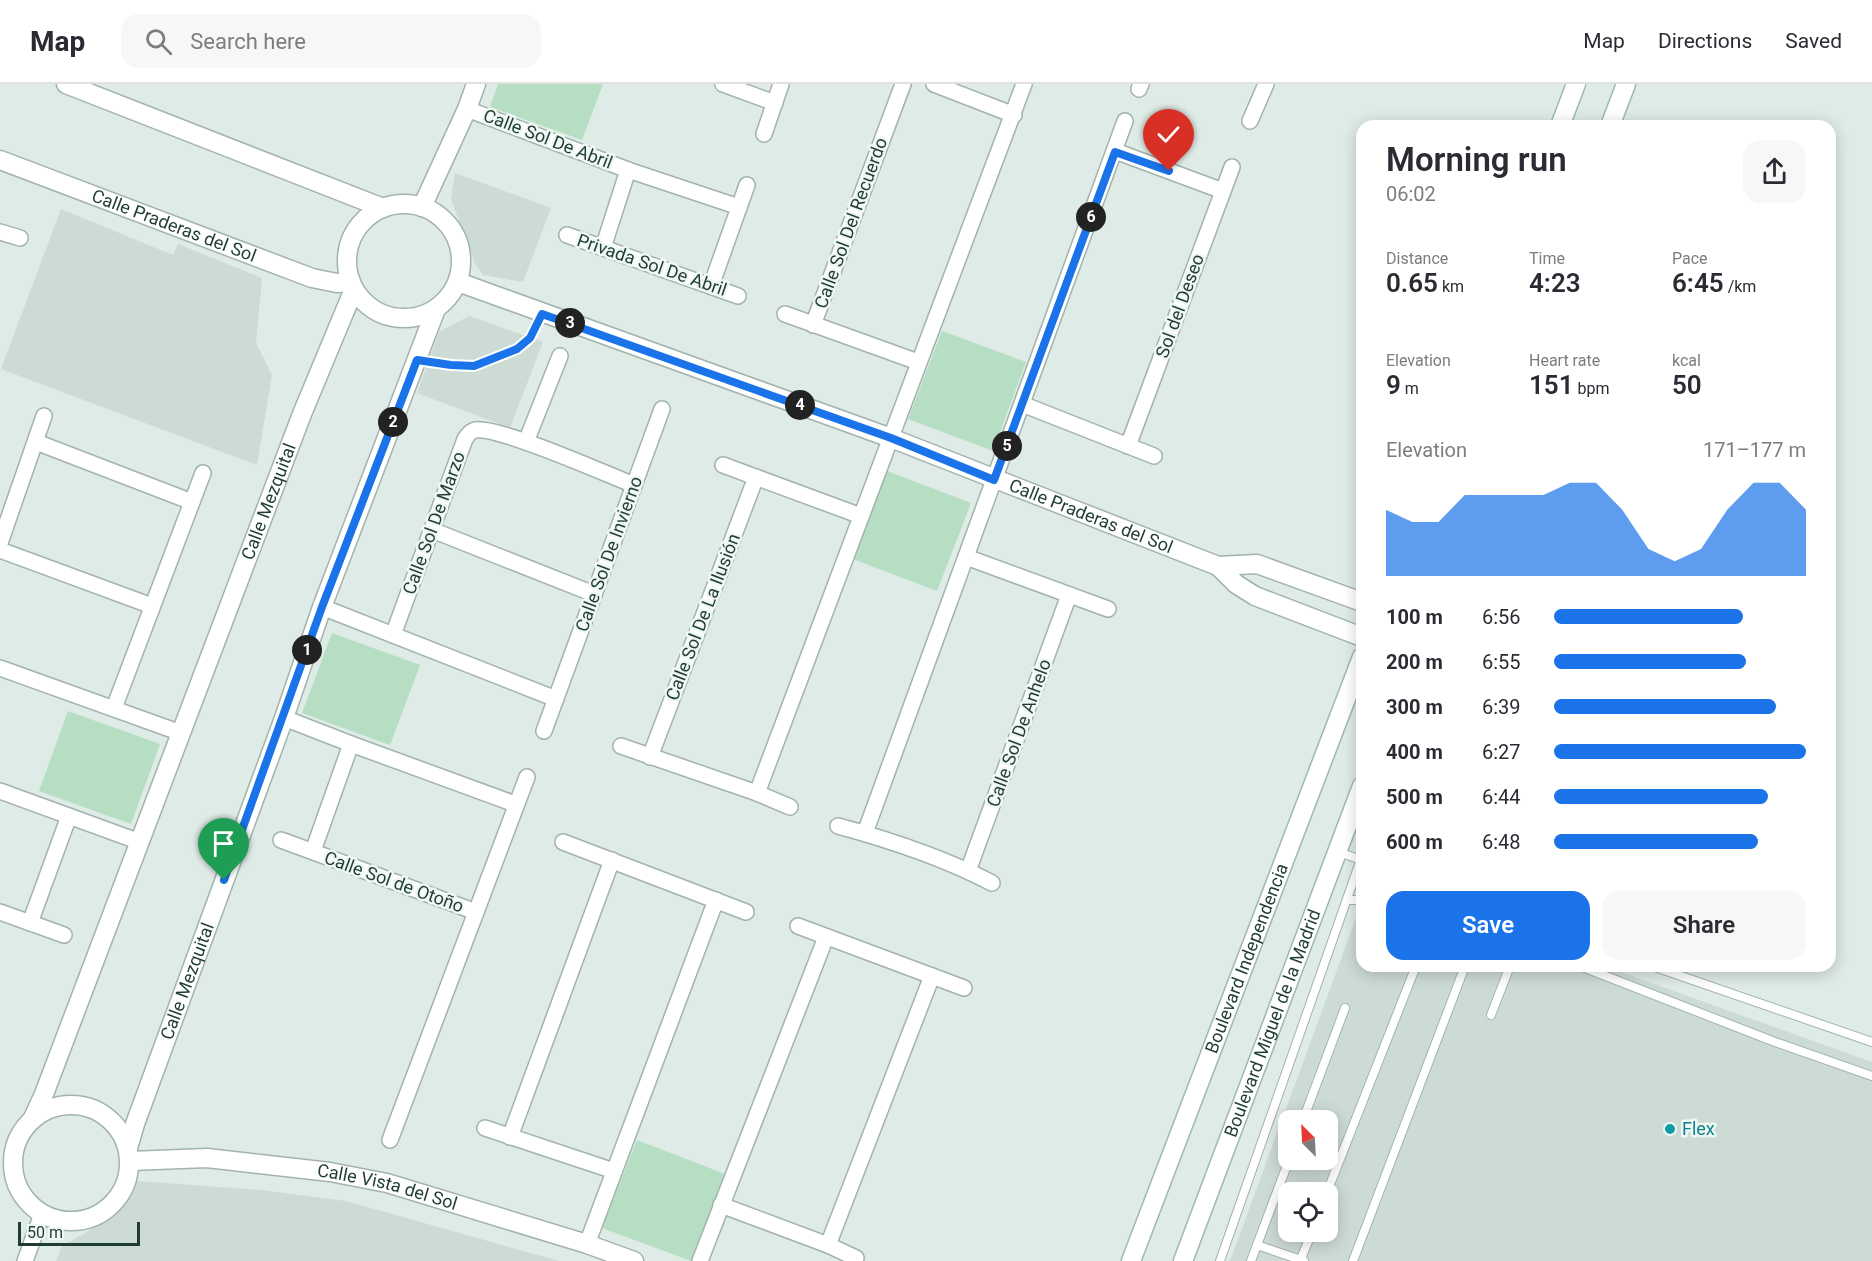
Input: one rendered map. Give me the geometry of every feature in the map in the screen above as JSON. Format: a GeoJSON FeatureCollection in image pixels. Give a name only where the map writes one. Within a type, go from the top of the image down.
{"type":"FeatureCollection","features":[{"type":"Feature","properties":{"kind":"street"},"geometry":{"type":"LineString","coordinates":[[66,84],[383,208]]}},
{"type":"Feature","properties":{"kind":"street"},"geometry":{"type":"LineString","coordinates":[[422,207],[467,109],[476,84]]}},
{"type":"Feature","properties":{"kind":"street"},"geometry":{"type":"LineString","coordinates":[[723,84],[775,103]]}},
{"type":"Feature","properties":{"kind":"street"},"geometry":{"type":"LineString","coordinates":[[764,134],[781,84]]}},
{"type":"Feature","properties":{"kind":"street","name":"Calle Sol Del Recuerdo"},"geometry":{"type":"LineString","coordinates":[[903,84],[813,325],[918,362]]}},
{"type":"Feature","properties":{"kind":"street"},"geometry":{"type":"LineString","coordinates":[[934,84],[1014,115]]}},
{"type":"Feature","properties":{"kind":"street"},"geometry":{"type":"LineString","coordinates":[[757,793],[1024,84]]}},
{"type":"Feature","properties":{"kind":"street"},"geometry":{"type":"LineString","coordinates":[[1250,121],[1265,84]]}},
{"type":"Feature","properties":{"kind":"street"},"geometry":{"type":"LineString","coordinates":[[1562,120],[1576,84]]}},
{"type":"Feature","properties":{"kind":"street"},"geometry":{"type":"LineString","coordinates":[[1612,120],[1626,84]]}},
{"type":"Feature","properties":{"kind":"street","name":"Calle Sol De Abril"},"geometry":{"type":"LineString","coordinates":[[467,109],[628,170],[739,207]]}},
{"type":"Feature","properties":{"kind":"street"},"geometry":{"type":"LineString","coordinates":[[865,833],[1125,122]]}},
{"type":"Feature","properties":{"kind":"street"},"geometry":{"type":"LineString","coordinates":[[1115,152],[1223,191]]}},
{"type":"Feature","properties":{"kind":"street","name":"Calle Praderas del Sol"},"geometry":{"type":"LineString","coordinates":[[0,160],[312,278],[353,286]]}},
{"type":"Feature","properties":{"kind":"street","name":"Sol del Deseo"},"geometry":{"type":"LineString","coordinates":[[1128,446],[1232,167]]}},
{"type":"Feature","properties":{"kind":"street","name":"Calle Sol De Abril"},"geometry":{"type":"LineString","coordinates":[[603,248],[628,170]]}},
{"type":"Feature","properties":{"kind":"street"},"geometry":{"type":"LineString","coordinates":[[711,286],[747,185]]}},
{"type":"Feature","properties":{"kind":"street"},"geometry":{"type":"LineString","coordinates":[[403,204],[422,207],[439,215],[452,228],[459,245],[461,263],[458,282],[449,297],[436,309],[418,316],[400,318],[382,314],[366,304],[353,286],[347,265],[349,247],[356,230],[368,217],[383,208],[403,204]]}},
{"type":"Feature","properties":{"kind":"street"},"geometry":{"type":"LineString","coordinates":[[0,232],[20,238]]}},
{"type":"Feature","properties":{"kind":"street","name":"Privada Sol De Abril"},"geometry":{"type":"LineString","coordinates":[[567,235],[738,296]]}},
{"type":"Feature","properties":{"kind":"street","name":"Calle Praderas del Sol"},"geometry":{"type":"LineString","coordinates":[[458,282],[891,438],[1218,566]]}},
{"type":"Feature","properties":{"kind":"street","name":"Calle Mezquital"},"geometry":{"type":"LineString","coordinates":[[33,1118],[353,286]]}},
{"type":"Feature","properties":{"kind":"street","name":"Calle Mezquital"},"geometry":{"type":"LineString","coordinates":[[129,1154],[135,1124],[284,718],[322,607],[436,309]]}},
{"type":"Feature","properties":{"kind":"street"},"geometry":{"type":"LineString","coordinates":[[785,314],[813,325]]}},
{"type":"Feature","properties":{"kind":"street"},"geometry":{"type":"LineString","coordinates":[[526,442],[560,356]]}},
{"type":"Feature","properties":{"kind":"street"},"geometry":{"type":"LineString","coordinates":[[1022,404],[1154,456]]}},
{"type":"Feature","properties":{"kind":"street","name":"Calle Sol De Invierno"},"geometry":{"type":"LineString","coordinates":[[544,731],[662,409]]}},
{"type":"Feature","properties":{"kind":"street"},"geometry":{"type":"LineString","coordinates":[[0,543],[44,416]]}},
{"type":"Feature","properties":{"kind":"street","name":"Calle Sol De Marzo"},"geometry":{"type":"LineString","coordinates":[[393,635],[465,439],[470,433],[475,430],[487,430],[526,442],[634,485]]}},
{"type":"Feature","properties":{"kind":"street"},"geometry":{"type":"LineString","coordinates":[[36,442],[192,501]]}},
{"type":"Feature","properties":{"kind":"street"},"geometry":{"type":"LineString","coordinates":[[723,465],[861,516]]}},
{"type":"Feature","properties":{"kind":"street"},"geometry":{"type":"LineString","coordinates":[[114,708],[203,474]]}},
{"type":"Feature","properties":{"kind":"street","name":"Calle Sol De La Ilusión"},"geometry":{"type":"LineString","coordinates":[[650,757],[756,477]]}},
{"type":"Feature","properties":{"kind":"street"},"geometry":{"type":"LineString","coordinates":[[432,530],[594,594]]}},
{"type":"Feature","properties":{"kind":"street"},"geometry":{"type":"LineString","coordinates":[[0,550],[152,606]]}},
{"type":"Feature","properties":{"kind":"street"},"geometry":{"type":"LineString","coordinates":[[966,558],[1108,609]]}},
{"type":"Feature","properties":{"kind":"street"},"geometry":{"type":"LineString","coordinates":[[1218,566],[1257,564],[1356,600]]}},
{"type":"Feature","properties":{"kind":"street"},"geometry":{"type":"LineString","coordinates":[[1218,566],[1236,584],[1255,596],[1356,635]]}},
{"type":"Feature","properties":{"kind":"street","name":"Calle Sol De Anhelo"},"geometry":{"type":"LineString","coordinates":[[968,871],[1070,595]]}},
{"type":"Feature","properties":{"kind":"street"},"geometry":{"type":"LineString","coordinates":[[322,607],[556,699]]}},
{"type":"Feature","properties":{"kind":"street"},"geometry":{"type":"LineString","coordinates":[[0,668],[181,733]]}},
{"type":"Feature","properties":{"kind":"street","name":"Boulevard Independencia"},"geometry":{"type":"LineString","coordinates":[[1131,1261],[1356,673]]}},
{"type":"Feature","properties":{"kind":"street"},"geometry":{"type":"LineString","coordinates":[[284,718],[515,804]]}},
{"type":"Feature","properties":{"kind":"street","name":"Calle Sol de Otoño"},"geometry":{"type":"LineString","coordinates":[[313,851],[351,744]]}},
{"type":"Feature","properties":{"kind":"street"},"geometry":{"type":"LineString","coordinates":[[621,746],[757,793],[790,807]]}},
{"type":"Feature","properties":{"kind":"street"},"geometry":{"type":"LineString","coordinates":[[390,1140],[527,777]]}},
{"type":"Feature","properties":{"kind":"street"},"geometry":{"type":"LineString","coordinates":[[0,791],[140,842]]}},
{"type":"Feature","properties":{"kind":"street","name":"Boulevard Miguel de la Madrid"},"geometry":{"type":"LineString","coordinates":[[1183,1261],[1356,802]]}},
{"type":"Feature","properties":{"kind":"street"},"geometry":{"type":"LineString","coordinates":[[30,923],[69,816]]}},
{"type":"Feature","properties":{"kind":"street"},"geometry":{"type":"LineString","coordinates":[[838,826],[865,833],[968,871],[992,883]]}},
{"type":"Feature","properties":{"kind":"street","name":"Calle Sol de Otoño"},"geometry":{"type":"LineString","coordinates":[[281,840],[476,912]]}},
{"type":"Feature","properties":{"kind":"street"},"geometry":{"type":"LineString","coordinates":[[563,842],[746,912]]}},
{"type":"Feature","properties":{"kind":"street"},"geometry":{"type":"LineString","coordinates":[[510,1137],[612,860]]}},
{"type":"Feature","properties":{"kind":"street"},"geometry":{"type":"LineString","coordinates":[[587,1244],[716,900]]}},
{"type":"Feature","properties":{"kind":"street"},"geometry":{"type":"LineString","coordinates":[[0,912],[64,935]]}},
{"type":"Feature","properties":{"kind":"street"},"geometry":{"type":"LineString","coordinates":[[798,926],[964,988]]}},
{"type":"Feature","properties":{"kind":"street"},"geometry":{"type":"LineString","coordinates":[[700,1261],[826,937]]}},
{"type":"Feature","properties":{"kind":"street"},"geometry":{"type":"LineString","coordinates":[[828,1245],[933,976]]}},
{"type":"Feature","properties":{"kind":"street"},"geometry":{"type":"LineString","coordinates":[[64,1104],[81,1105],[97,1110],[121,1132],[129,1154],[127,1181],[117,1199],[101,1213],[82,1220],[62,1221],[42,1214],[30,1205],[20,1193],[6,1161],[22,1131],[33,1118],[48,1109],[64,1104]]}},
{"type":"Feature","properties":{"kind":"street"},"geometry":{"type":"LineString","coordinates":[[485,1128],[614,1171]]}},
{"type":"Feature","properties":{"kind":"street","name":"Calle Vista del Sol"},"geometry":{"type":"LineString","coordinates":[[129,1154],[207,1158],[330,1172],[387,1183],[587,1244],[634,1261]]}},
{"type":"Feature","properties":{"kind":"street"},"geometry":{"type":"LineString","coordinates":[[721,1205],[828,1245],[856,1258]]}},
{"type":"Feature","properties":{"kind":"street"},"geometry":{"type":"LineString","coordinates":[[25,1261],[42,1214]]}},
{"type":"Feature","properties":{"kind":"lane"},"geometry":{"type":"LineString","coordinates":[[417,360],[474,366],[517,349],[530,338],[542,314]]}},
{"type":"Feature","properties":{"kind":"lane"},"geometry":{"type":"LineString","coordinates":[[1337,852],[1356,857]]}},
{"type":"Feature","properties":{"kind":"lane"},"geometry":{"type":"LineString","coordinates":[[1220,1261],[1356,875]]}},
{"type":"Feature","properties":{"kind":"lane"},"geometry":{"type":"LineString","coordinates":[[1347,900],[1356,900]]}},
{"type":"Feature","properties":{"kind":"lane"},"geometry":{"type":"LineString","coordinates":[[1331,1182],[1414,972]]}},
{"type":"Feature","properties":{"kind":"lane"},"geometry":{"type":"LineString","coordinates":[[1353,1261],[1463,972]]}},
{"type":"Feature","properties":{"kind":"lane"},"geometry":{"type":"LineString","coordinates":[[1491,1015],[1508,972]]}},
{"type":"Feature","properties":{"kind":"lane"},"geometry":{"type":"LineString","coordinates":[[1595,972],[1775,1042],[1872,1076]]}},
{"type":"Feature","properties":{"kind":"lane"},"geometry":{"type":"LineString","coordinates":[[1669,972],[1872,1042]]}},
{"type":"Feature","properties":{"kind":"lane"},"geometry":{"type":"LineString","coordinates":[[1307,1110],[1345,1008]]}},
{"type":"Feature","properties":{"kind":"lane"},"geometry":{"type":"LineString","coordinates":[[1251,1261],[1285,1170]]}},
{"type":"Feature","properties":{"kind":"lane"},"geometry":{"type":"LineString","coordinates":[[1257,1245],[1301,1261],[1308,1242]]}},
{"type":"Feature","properties":{"kind":"shaded area"},"geometry":{"type":"Polygon","coordinates":[[[455,173],[551,208],[523,282],[483,275],[475,264],[451,199],[455,173]]]}},
{"type":"Feature","properties":{"kind":"shaded area"},"geometry":{"type":"Polygon","coordinates":[[[61,209],[173,255],[178,244],[262,278],[256,343],[272,375],[257,465],[1,369],[61,209]]]}},
{"type":"Feature","properties":{"kind":"shaded area"},"geometry":{"type":"Polygon","coordinates":[[[469,316],[543,342],[510,428],[417,393],[439,332],[469,316]]]}},
{"type":"Feature","properties":{"kind":"shaded area"},"geometry":{"type":"Polygon","coordinates":[[[1356,918],[1356,972],[1621,972],[1872,1062],[1872,1261],[1230,1261],[1278,1130],[1278,1170],[1338,1170],[1338,1110],[1286,1110],[1356,918]]]}},
{"type":"Feature","properties":{"kind":"shaded area"},"geometry":{"type":"Polygon","coordinates":[[[137,1181],[261,1190],[346,1201],[559,1261],[56,1261],[62,1246],[108,1220],[130,1198],[137,1181]]]}},
{"type":"Feature","properties":{"kind":"green space"},"geometry":{"type":"Polygon","coordinates":[[[498,84],[603,84],[582,140],[490,107],[498,84]]]}},
{"type":"Feature","properties":{"kind":"green space"},"geometry":{"type":"Polygon","coordinates":[[[942,331],[1026,362],[993,451],[908,419],[942,331]]]}},
{"type":"Feature","properties":{"kind":"green space"},"geometry":{"type":"Polygon","coordinates":[[[887,471],[971,503],[937,591],[853,559],[887,471]]]}},
{"type":"Feature","properties":{"kind":"green space"},"geometry":{"type":"Polygon","coordinates":[[[332,633],[420,665],[390,745],[302,713],[332,633]]]}},
{"type":"Feature","properties":{"kind":"green space"},"geometry":{"type":"Polygon","coordinates":[[[68,711],[160,744],[131,824],[39,791],[68,711]]]}},
{"type":"Feature","properties":{"kind":"green space"},"geometry":{"type":"Polygon","coordinates":[[[637,1140],[725,1174],[691,1261],[602,1228],[637,1140]]]}},
{"type":"Feature","properties":{"kind":"place","name":"Flex"},"geometry":{"type":"Point","coordinates":[1670,1129]}},
{"type":"Feature","properties":{"kind":"route"},"geometry":{"type":"LineString","coordinates":[[224,880],[322,607],[417,360],[474,366],[517,349],[530,338],[542,314],[891,438],[994,480],[1115,152],[1169,171]]}}]}
